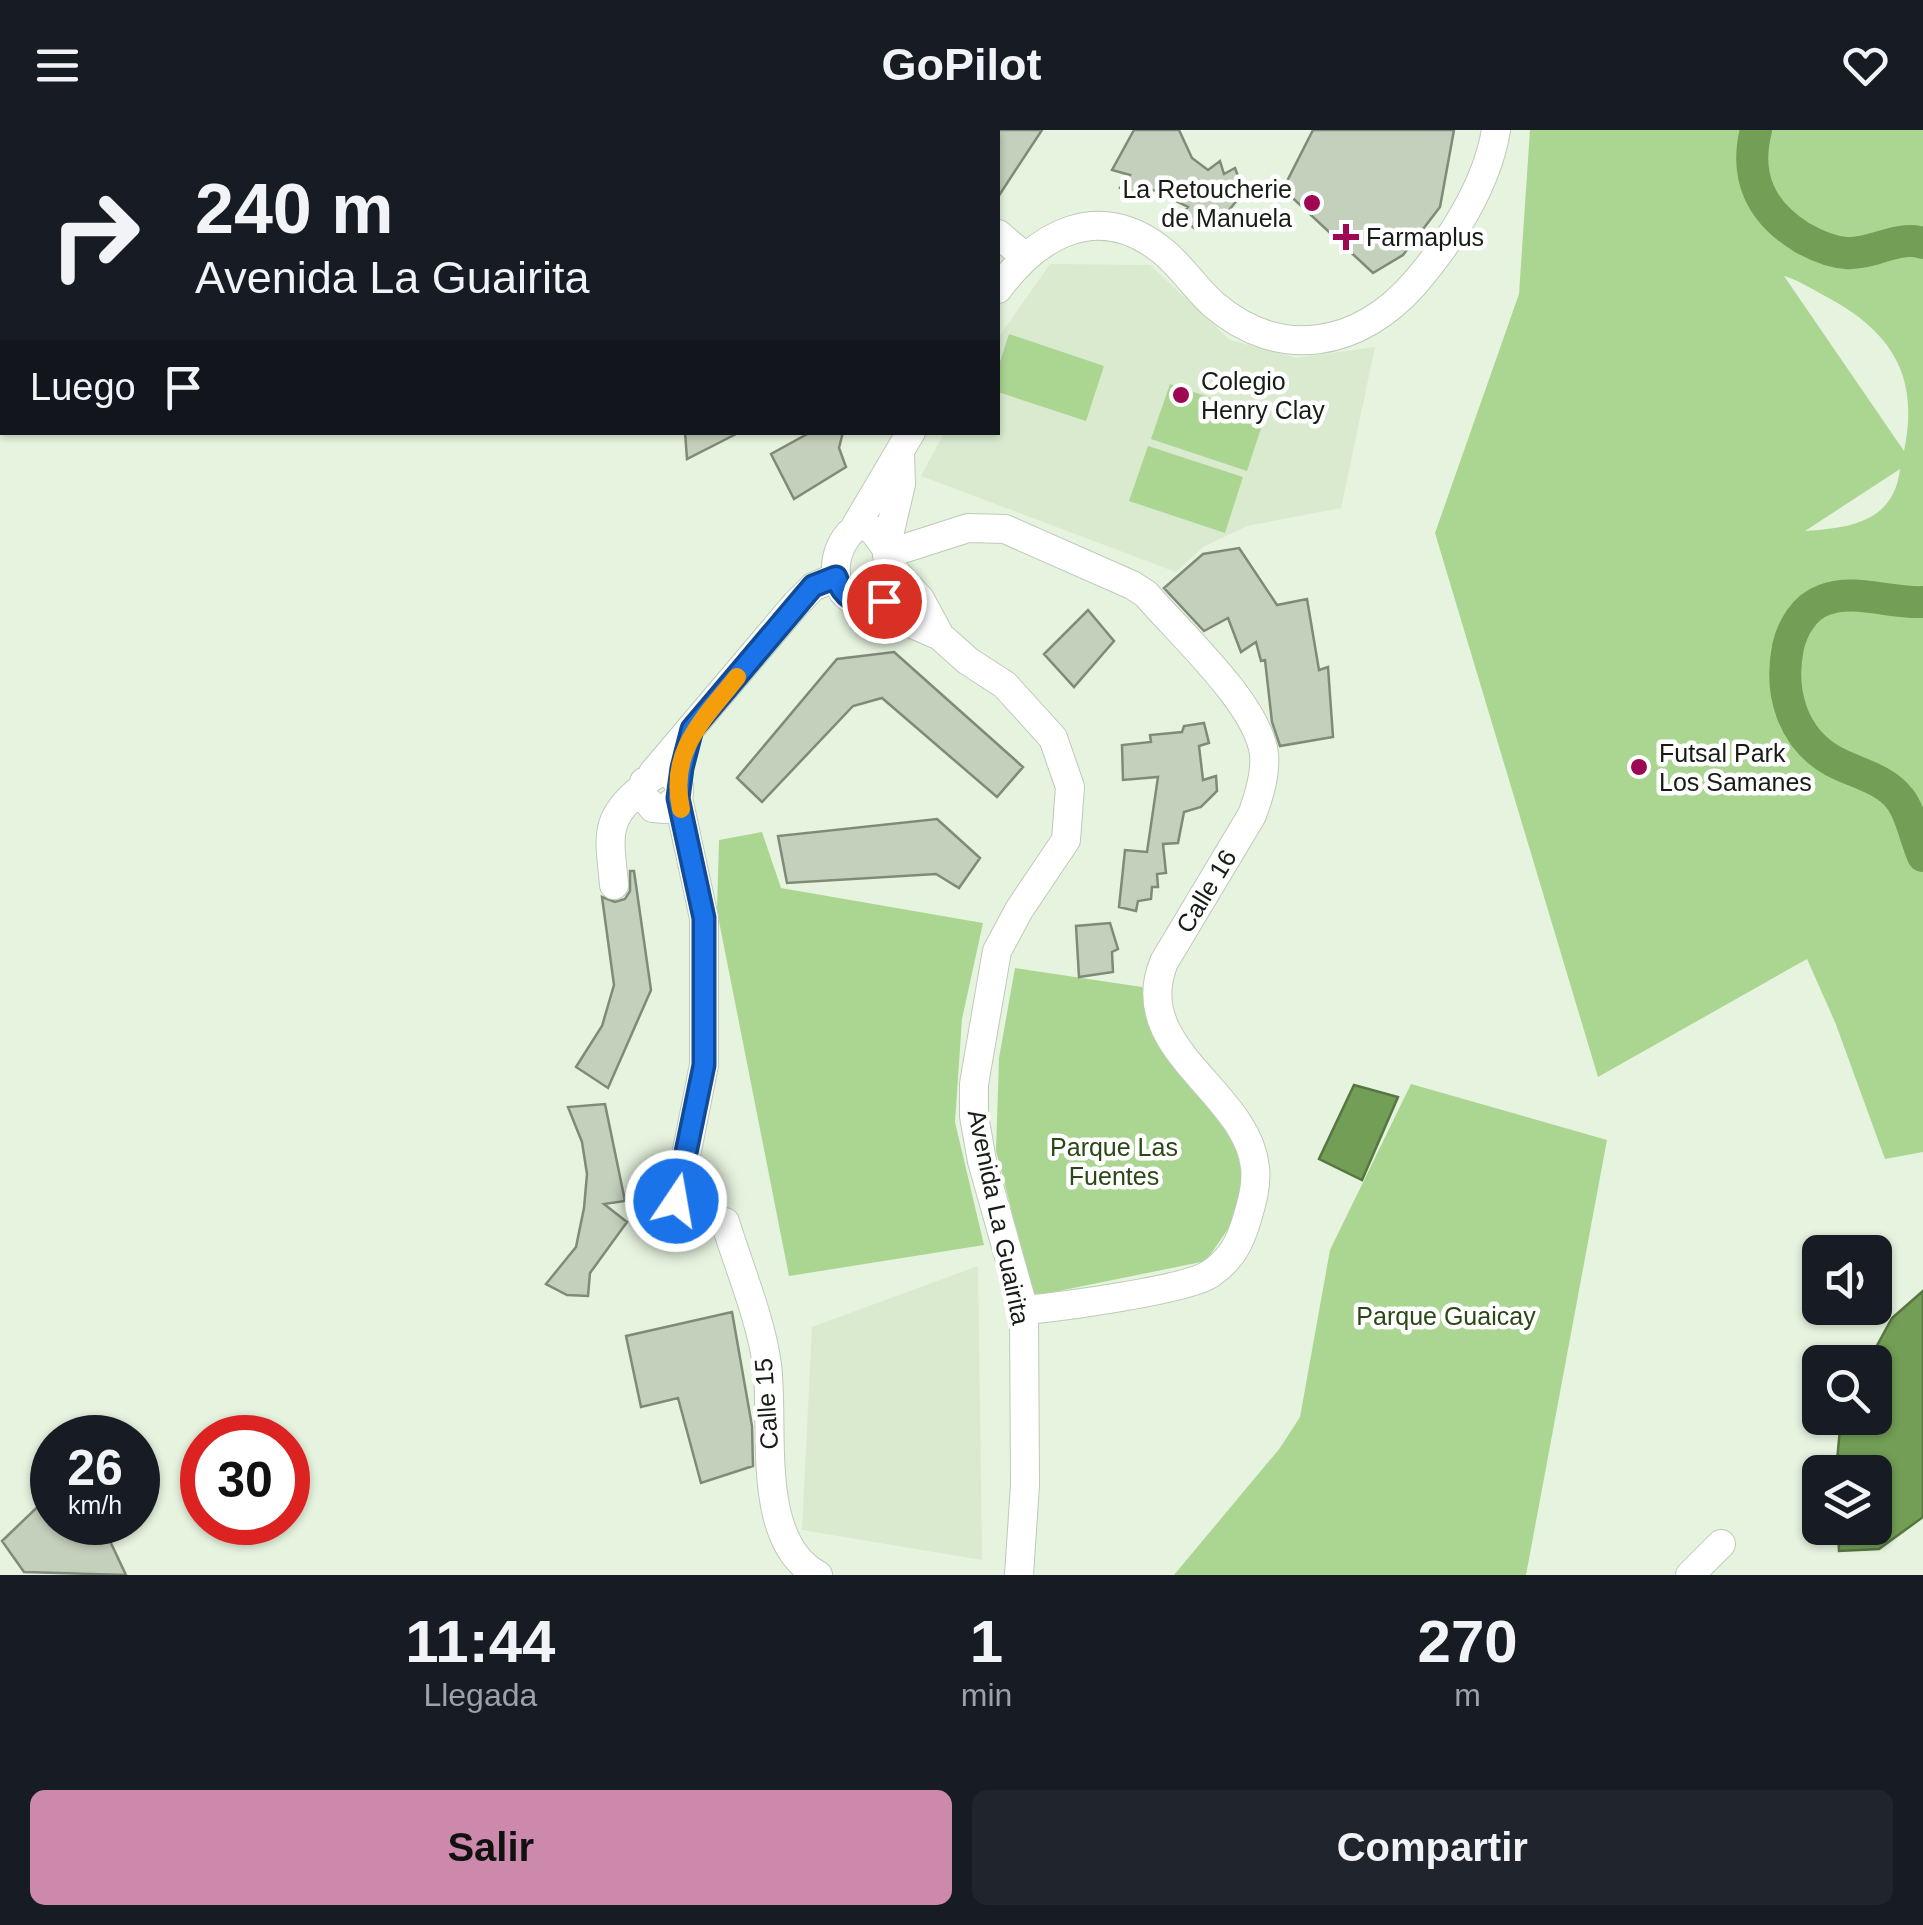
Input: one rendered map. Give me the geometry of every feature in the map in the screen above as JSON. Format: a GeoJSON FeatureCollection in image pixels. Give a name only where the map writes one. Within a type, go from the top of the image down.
{"type":"FeatureCollection","features":[{"type":"Feature","properties":{"kind":"street"},"geometry":{"type":"LineString","coordinates":[[1000,286],[1024,256],[1069,230],[1088,226],[1128,231],[1160,249],[1214,305],[1249,326],[1294,339],[1346,335],[1381,317],[1424,272],[1477,187],[1496,130]]}},
{"type":"Feature","properties":{"kind":"street"},"geometry":{"type":"LineString","coordinates":[[1000,236],[1024,256]]}},
{"type":"Feature","properties":{"kind":"street"},"geometry":{"type":"LineString","coordinates":[[614,885],[610,839],[614,816],[661,791],[692,729],[813,586],[836,577],[841,548],[906,443]]}},
{"type":"Feature","properties":{"kind":"street"},"geometry":{"type":"LineString","coordinates":[[876,608],[888,593],[887,555],[906,443]]}},
{"type":"Feature","properties":{"kind":"street","name":"Avenida La Guairita"},"geometry":{"type":"LineString","coordinates":[[855,527],[862,524],[873,530],[940,636]]}},
{"type":"Feature","properties":{"kind":"street","name":"Calle 16"},"geometry":{"type":"LineString","coordinates":[[887,555],[968,528],[1005,529],[1132,585],[1146,594],[1251,716],[1265,757],[1260,795],[1252,814],[1164,962],[1155,984],[1165,1026],[1178,1051],[1233,1120],[1255,1164],[1254,1188],[1242,1235],[1232,1257],[1207,1277],[1024,1310]]}},
{"type":"Feature","properties":{"kind":"street","name":"Avenida La Guairita"},"geometry":{"type":"LineString","coordinates":[[836,577],[847,596],[940,636],[1028,708],[1053,738],[1070,787],[1066,840],[1018,910],[996,951],[974,1084],[974,1116],[982,1160],[1024,1310],[1025,1485],[1019,1575]]}},
{"type":"Feature","properties":{"kind":"street"},"geometry":{"type":"LineString","coordinates":[[661,791],[704,918],[704,1065],[676,1201]]}},
{"type":"Feature","properties":{"kind":"street","name":"Calle 15"},"geometry":{"type":"LineString","coordinates":[[726,1222],[767,1362],[772,1492],[789,1547],[805,1568],[818,1575]]}},
{"type":"Feature","properties":{"kind":"street"},"geometry":{"type":"LineString","coordinates":[[1690,1575],[1721,1544]]}},
{"type":"Feature","properties":{"kind":"shaded area","name":"Colegio Henry Clay"},"geometry":{"type":"Polygon","coordinates":[[[1050,264],[1150,265],[1230,340],[1297,358],[1375,347],[1341,508],[1247,526],[1203,547],[1176,572],[921,476],[943,435],[1000,435],[1000,335],[1050,264]]]}},
{"type":"Feature","properties":{"kind":"shaded area"},"geometry":{"type":"Polygon","coordinates":[[[1354,1085],[1398,1097],[1362,1180],[1319,1159],[1354,1085]]]}},
{"type":"Feature","properties":{"kind":"shaded area"},"geometry":{"type":"Polygon","coordinates":[[[978,1266],[982,1560],[802,1530],[812,1327],[978,1266]]]}},
{"type":"Feature","properties":{"kind":"shaded area"},"geometry":{"type":"Polygon","coordinates":[[[1923,1291],[1923,1517],[1892,1540],[1892,1455],[1838,1455],[1839,1435],[1892,1435],[1892,1345],[1877,1345],[1888,1325],[1892,1325],[1892,1318],[1923,1291]]]}},
{"type":"Feature","properties":{"kind":"shaded area"},"geometry":{"type":"Polygon","coordinates":[[[1839,1545],[1884,1545],[1879,1549],[1839,1551],[1839,1545]]]}},
{"type":"Feature","properties":{"kind":"green space","name":"Futsal Park Los Samanes"},"geometry":{"type":"Polygon","coordinates":[[[1530,130],[1923,130],[1923,1152],[1885,1159],[1835,1022],[1807,959],[1598,1077],[1435,533],[1519,294],[1530,130]],[[1784,276],[1904,451],[1908,400],[1895,358],[1883,340],[1848,310],[1784,276]],[[1900,469],[1805,531],[1838,528],[1867,519],[1889,501],[1900,469]]]}},
{"type":"Feature","properties":{"kind":"green space"},"geometry":{"type":"Polygon","coordinates":[[[1009,334],[1104,366],[1086,421],[1000,393],[1000,362],[1009,334]]]}},
{"type":"Feature","properties":{"kind":"green space"},"geometry":{"type":"Polygon","coordinates":[[[1170,384],[1265,416],[1247,471],[1151,439],[1170,384]]]}},
{"type":"Feature","properties":{"kind":"green space"},"geometry":{"type":"Polygon","coordinates":[[[1148,446],[1243,477],[1225,533],[1129,501],[1148,446]]]}},
{"type":"Feature","properties":{"kind":"green space"},"geometry":{"type":"Polygon","coordinates":[[[762,832],[781,888],[983,923],[962,1019],[955,1122],[984,1245],[789,1276],[717,911],[719,840],[762,832]]]}},
{"type":"Feature","properties":{"kind":"green space","name":"Parque Las Fuentes"},"geometry":{"type":"Polygon","coordinates":[[[1015,968],[1142,987],[1162,1042],[1225,1123],[1245,1167],[1239,1213],[1206,1261],[1034,1296],[996,1151],[999,1058],[1015,968]]]}},
{"type":"Feature","properties":{"kind":"green space","name":"Parque Guaicay"},"geometry":{"type":"Polygon","coordinates":[[[1411,1084],[1607,1140],[1526,1575],[1174,1575],[1280,1448],[1300,1417],[1330,1250],[1411,1084]]]}},
{"type":"Feature","properties":{"kind":"building"},"geometry":{"type":"Polygon","coordinates":[[[1000,130],[1042,130],[1000,194],[1000,130]]]}},
{"type":"Feature","properties":{"kind":"building"},"geometry":{"type":"Polygon","coordinates":[[[1134,130],[1179,130],[1192,158],[1208,170],[1220,161],[1224,174],[1235,168],[1244,192],[1214,228],[1201,219],[1194,228],[1180,217],[1188,207],[1149,188],[1140,200],[1120,188],[1130,175],[1112,170],[1134,130]]]}},
{"type":"Feature","properties":{"kind":"building"},"geometry":{"type":"Polygon","coordinates":[[[1313,130],[1454,130],[1440,207],[1403,255],[1373,273],[1283,189],[1313,130]]]}},
{"type":"Feature","properties":{"kind":"building"},"geometry":{"type":"Polygon","coordinates":[[[685,435],[734,435],[687,459],[685,435]]]}},
{"type":"Feature","properties":{"kind":"building"},"geometry":{"type":"Polygon","coordinates":[[[806,435],[842,435],[839,448],[846,467],[794,499],[771,454],[806,435]]]}},
{"type":"Feature","properties":{"kind":"building"},"geometry":{"type":"Polygon","coordinates":[[[1239,548],[1277,605],[1307,599],[1319,670],[1328,667],[1333,737],[1280,746],[1272,722],[1265,660],[1261,661],[1256,642],[1241,652],[1228,618],[1204,631],[1164,588],[1203,554],[1239,548]]]}},
{"type":"Feature","properties":{"kind":"building"},"geometry":{"type":"Polygon","coordinates":[[[1088,610],[1114,641],[1074,687],[1044,654],[1088,610]]]}},
{"type":"Feature","properties":{"kind":"building"},"geometry":{"type":"Polygon","coordinates":[[[894,652],[1023,767],[997,797],[882,698],[853,706],[762,802],[737,778],[837,659],[894,652]]]}},
{"type":"Feature","properties":{"kind":"building"},"geometry":{"type":"Polygon","coordinates":[[[1204,723],[1209,743],[1199,746],[1203,780],[1216,776],[1217,791],[1201,807],[1184,812],[1178,843],[1163,844],[1166,873],[1157,874],[1158,887],[1152,887],[1151,899],[1138,901],[1136,911],[1119,907],[1125,850],[1147,852],[1158,777],[1123,780],[1122,745],[1151,742],[1150,735],[1182,732],[1184,726],[1204,723]]]}},
{"type":"Feature","properties":{"kind":"building"},"geometry":{"type":"Polygon","coordinates":[[[937,819],[980,858],[959,888],[936,874],[787,883],[778,836],[937,819]]]}},
{"type":"Feature","properties":{"kind":"building"},"geometry":{"type":"Polygon","coordinates":[[[630,871],[634,871],[651,990],[608,1088],[576,1067],[602,1026],[614,985],[602,897],[615,902],[625,899],[630,891],[630,871]]]}},
{"type":"Feature","properties":{"kind":"building"},"geometry":{"type":"Polygon","coordinates":[[[1110,923],[1118,949],[1112,952],[1113,972],[1079,977],[1076,926],[1110,923]]]}},
{"type":"Feature","properties":{"kind":"building"},"geometry":{"type":"Polygon","coordinates":[[[605,1104],[625,1201],[604,1204],[627,1222],[590,1273],[588,1296],[567,1295],[546,1284],[576,1247],[584,1208],[587,1174],[582,1142],[568,1107],[605,1104]]]}},
{"type":"Feature","properties":{"kind":"building"},"geometry":{"type":"Polygon","coordinates":[[[732,1312],[752,1426],[753,1466],[701,1483],[678,1398],[641,1407],[626,1336],[732,1312]]]}},
{"type":"Feature","properties":{"kind":"building"},"geometry":{"type":"Polygon","coordinates":[[[30,1514],[30,1545],[112,1545],[126,1575],[24,1572],[2,1541],[30,1514]]]}},
{"type":"Feature","properties":{"kind":"waterway"},"geometry":{"type":"LineString","coordinates":[[1756,130],[1752,163],[1759,192],[1775,216],[1801,237],[1846,253],[1904,241],[1923,243]]}},
{"type":"Feature","properties":{"kind":"waterway"},"geometry":{"type":"LineString","coordinates":[[1923,602],[1848,596],[1817,603],[1792,633],[1785,681],[1792,712],[1807,740],[1833,761],[1893,792],[1907,811],[1923,856]]}},
{"type":"Feature","properties":{"kind":"slow traffic"},"geometry":{"type":"LineString","coordinates":[[681,809],[679,786],[692,729],[737,677]]}},
{"type":"Feature","properties":{"kind":"place","name":"La Retoucherie de Manuela"},"geometry":{"type":"Point","coordinates":[1312,203]}},
{"type":"Feature","properties":{"kind":"place","name":"Farmaplus"},"geometry":{"type":"Point","coordinates":[1346,237]}},
{"type":"Feature","properties":{"kind":"place","name":"Colegio Henry Clay"},"geometry":{"type":"Point","coordinates":[1181,395]}},
{"type":"Feature","properties":{"kind":"place","name":"Futsal Park Los Samanes"},"geometry":{"type":"Point","coordinates":[1639,767]}},
{"type":"Feature","properties":{"kind":"route"},"geometry":{"type":"LineString","coordinates":[[676,1201],[704,1065],[704,918],[678,798],[692,729],[813,586],[836,577],[843,592],[861,604],[876,608],[884,601]]}}]}
